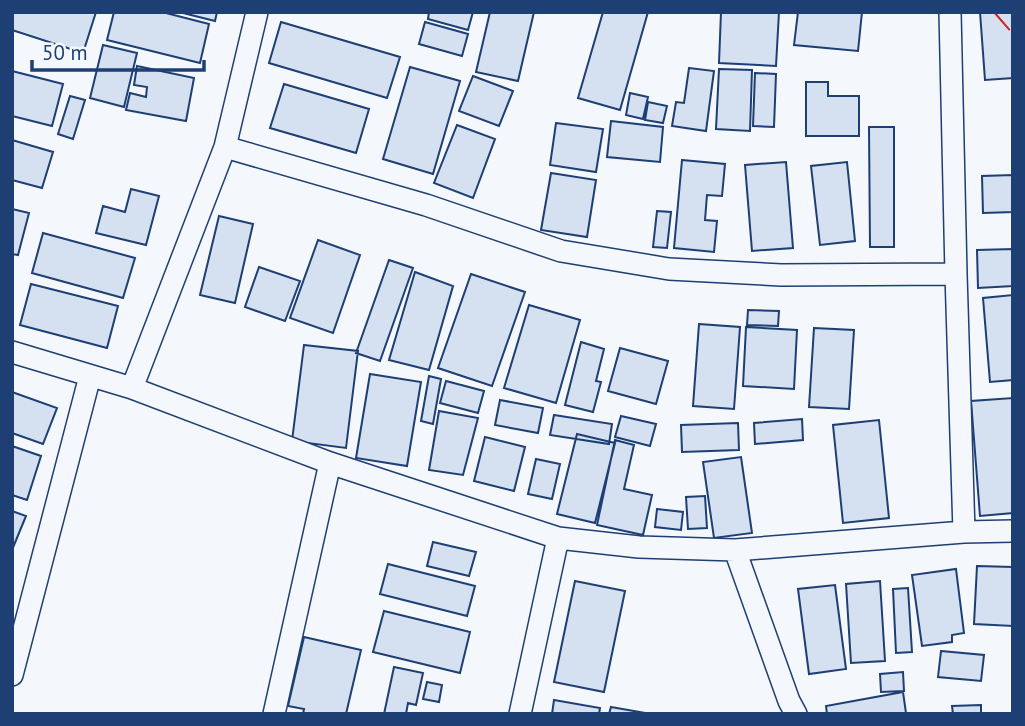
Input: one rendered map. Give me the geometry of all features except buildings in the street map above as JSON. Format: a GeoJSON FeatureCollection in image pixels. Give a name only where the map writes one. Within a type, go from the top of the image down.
{"type":"FeatureCollection","features":[{"type":"Feature","properties":{"kind":"street"},"geometry":{"type":"LineString","coordinates":[[132,387],[225,147],[257,12]]}},
{"type":"Feature","properties":{"kind":"street"},"geometry":{"type":"LineString","coordinates":[[950,12],[964,532]]}},
{"type":"Feature","properties":{"kind":"street"},"geometry":{"type":"LineString","coordinates":[[225,147],[426,205],[561,251],[669,269],[753,274],[956,274]]}},
{"type":"Feature","properties":{"kind":"street"},"geometry":{"type":"LineString","coordinates":[[12,352],[132,387],[330,463],[558,538],[639,547],[735,550],[964,532],[1013,531]]}},
{"type":"Feature","properties":{"kind":"street"},"geometry":{"type":"LineString","coordinates":[[12,675],[90,376]]}},
{"type":"Feature","properties":{"kind":"street"},"geometry":{"type":"LineString","coordinates":[[274,714],[330,463]]}},
{"type":"Feature","properties":{"kind":"street"},"geometry":{"type":"LineString","coordinates":[[520,714],[558,538]]}},
{"type":"Feature","properties":{"kind":"street"},"geometry":{"type":"LineString","coordinates":[[735,550],[796,714]]}},
{"type":"Feature","properties":{"kind":"power"},"geometry":{"type":"LineString","coordinates":[[994,12],[1013,34]]}}]}
